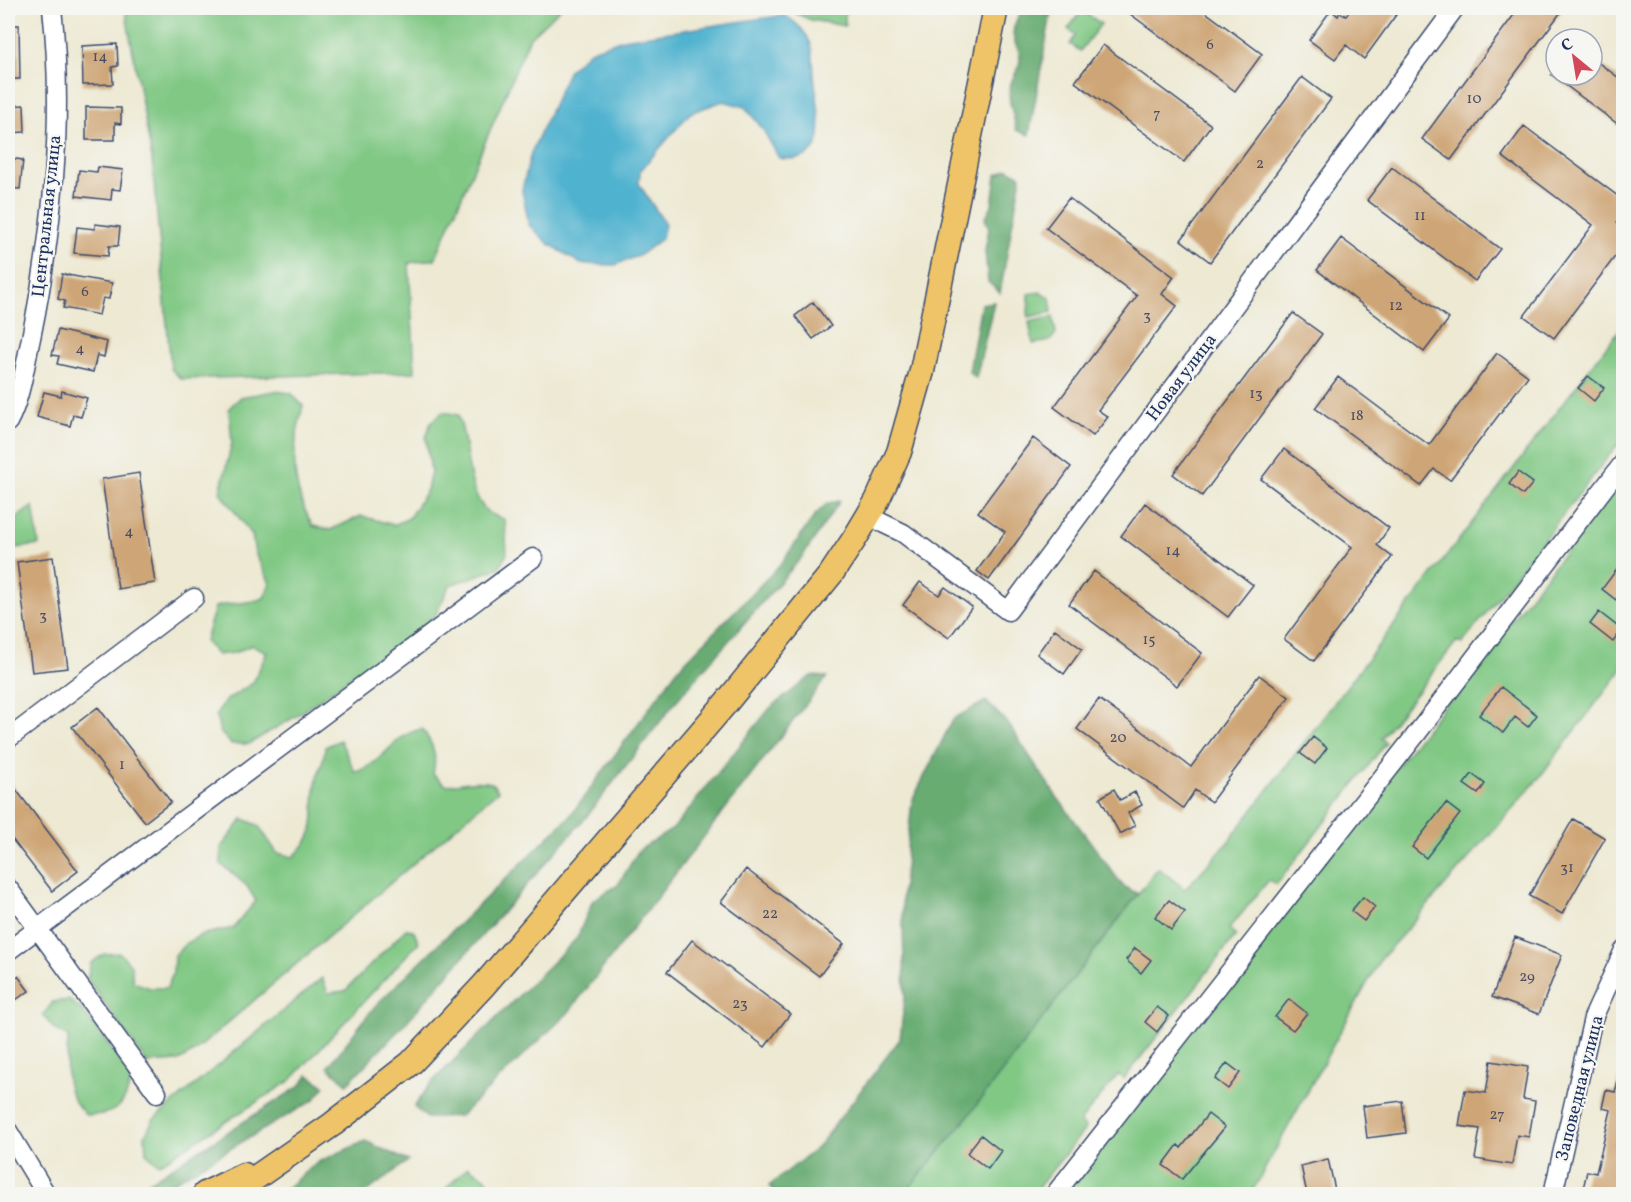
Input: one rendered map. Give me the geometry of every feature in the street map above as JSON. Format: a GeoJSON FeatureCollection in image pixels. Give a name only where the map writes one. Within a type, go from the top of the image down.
{"type":"FeatureCollection","features":[{"type":"Feature","properties":{"kind":"main road"},"geometry":{"type":"LineString","coordinates":[[232,1194],[342,1117],[411,1063],[477,993],[725,704],[831,574],[868,516],[899,452],[922,371],[996,8]]}},
{"type":"Feature","properties":{"kind":"main road"},"geometry":{"type":"LineString","coordinates":[[205,1194],[292,1151]]}},
{"type":"Feature","properties":{"kind":"street","name":"Центральная улица"},"geometry":{"type":"LineString","coordinates":[[8,422],[28,353],[42,280],[54,175],[57,51],[52,8]]}},
{"type":"Feature","properties":{"kind":"street","name":"Новая улица"},"geometry":{"type":"LineString","coordinates":[[868,516],[903,533],[1008,611],[1455,8]]}},
{"type":"Feature","properties":{"kind":"street"},"geometry":{"type":"LineString","coordinates":[[1054,1194],[1418,732],[1623,462]]}},
{"type":"Feature","properties":{"kind":"street"},"geometry":{"type":"LineString","coordinates":[[8,951],[533,558]]}},
{"type":"Feature","properties":{"kind":"street"},"geometry":{"type":"LineString","coordinates":[[8,739],[194,598]]}},
{"type":"Feature","properties":{"kind":"street"},"geometry":{"type":"LineString","coordinates":[[8,888],[157,1093]]}},
{"type":"Feature","properties":{"kind":"street","name":"Заповедная улица"},"geometry":{"type":"LineString","coordinates":[[1553,1194],[1593,1018],[1623,950]]}},
{"type":"Feature","properties":{"kind":"street"},"geometry":{"type":"LineString","coordinates":[[8,1131],[46,1194]]}},
{"type":"Feature","properties":{"kind":"green space"},"geometry":{"type":"Polygon","coordinates":[[[125,8],[561,8],[530,37],[435,259],[409,263],[415,372],[181,379],[171,369],[152,159],[125,8]]]}},
{"type":"Feature","properties":{"kind":"green space"},"geometry":{"type":"Polygon","coordinates":[[[794,8],[845,8],[845,26],[811,20],[795,13],[794,8]]]}},
{"type":"Feature","properties":{"kind":"green space"},"geometry":{"type":"Polygon","coordinates":[[[1022,8],[1052,8],[1029,135],[1016,130],[1009,93],[1020,62],[1013,31],[1022,8]]]}},
{"type":"Feature","properties":{"kind":"green space"},"geometry":{"type":"Polygon","coordinates":[[[1082,10],[1101,24],[1080,51],[1070,44],[1076,35],[1068,29],[1082,10]]]}},
{"type":"Feature","properties":{"kind":"green space"},"geometry":{"type":"Polygon","coordinates":[[[1008,169],[1021,176],[1000,293],[988,282],[985,251],[989,228],[985,219],[992,205],[996,175],[1008,169]]]}},
{"type":"Feature","properties":{"kind":"green space"},"geometry":{"type":"Polygon","coordinates":[[[1041,292],[1050,298],[1052,312],[1028,317],[1029,294],[1041,292]]]}},
{"type":"Feature","properties":{"kind":"green space"},"geometry":{"type":"Polygon","coordinates":[[[994,302],[976,378],[969,372],[981,304],[994,302]]]}},
{"type":"Feature","properties":{"kind":"green space"},"geometry":{"type":"Polygon","coordinates":[[[1053,317],[1056,333],[1050,341],[1033,344],[1029,322],[1053,317]]]}},
{"type":"Feature","properties":{"kind":"green space"},"geometry":{"type":"Polygon","coordinates":[[[1623,325],[1623,438],[1462,644],[1457,641],[1381,738],[1386,743],[1276,885],[1269,880],[1229,929],[1236,935],[1124,1079],[1118,1075],[1080,1122],[1086,1128],[1033,1194],[904,1194],[958,1129],[1158,868],[1185,889],[1225,846],[1623,325]]]}},
{"type":"Feature","properties":{"kind":"green space"},"geometry":{"type":"Polygon","coordinates":[[[275,391],[291,393],[303,406],[296,437],[295,468],[300,497],[313,526],[330,530],[361,516],[394,525],[409,518],[427,490],[431,472],[426,438],[431,422],[443,412],[458,415],[475,492],[488,512],[505,520],[507,554],[499,568],[450,585],[435,616],[296,716],[249,744],[231,744],[220,732],[216,715],[225,701],[253,683],[267,652],[252,645],[234,653],[217,655],[205,641],[215,607],[264,598],[270,583],[255,553],[252,535],[220,492],[232,443],[229,408],[241,397],[275,391]]]}},
{"type":"Feature","properties":{"kind":"green space"},"geometry":{"type":"Polygon","coordinates":[[[1623,478],[1623,668],[1538,779],[1380,960],[1251,1194],[1061,1194],[1623,478]]]}},
{"type":"Feature","properties":{"kind":"green space"},"geometry":{"type":"Polygon","coordinates":[[[840,501],[802,557],[677,700],[587,816],[402,1027],[347,1084],[328,1067],[375,1006],[570,816],[678,669],[780,565],[816,514],[828,503],[840,501]]]}},
{"type":"Feature","properties":{"kind":"green space"},"geometry":{"type":"Polygon","coordinates":[[[33,506],[39,545],[8,549],[8,524],[33,506]]]}},
{"type":"Feature","properties":{"kind":"green space"},"geometry":{"type":"Polygon","coordinates":[[[811,676],[827,677],[568,1013],[460,1116],[427,1118],[414,1107],[431,1083],[577,938],[593,900],[618,885],[639,850],[673,829],[770,708],[811,676]]]}},
{"type":"Feature","properties":{"kind":"green space"},"geometry":{"type":"Polygon","coordinates":[[[986,701],[1009,725],[1054,793],[1123,886],[1138,894],[958,1129],[904,1194],[776,1194],[769,1186],[818,1147],[900,1039],[905,996],[902,895],[912,801],[953,719],[986,701]]]}},
{"type":"Feature","properties":{"kind":"green space"},"geometry":{"type":"Polygon","coordinates":[[[422,729],[434,750],[433,774],[445,785],[486,782],[492,783],[498,791],[194,1052],[179,1061],[147,1063],[87,979],[91,963],[104,954],[120,953],[131,965],[133,982],[150,988],[167,988],[173,972],[174,956],[186,943],[201,935],[233,928],[256,901],[247,886],[221,864],[221,847],[243,819],[258,825],[277,853],[293,857],[312,831],[316,784],[325,747],[340,740],[355,772],[374,763],[403,737],[422,729]]]}},
{"type":"Feature","properties":{"kind":"green space"},"geometry":{"type":"Polygon","coordinates":[[[406,929],[413,930],[419,942],[290,1081],[159,1164],[146,1153],[145,1136],[153,1120],[322,978],[328,993],[345,991],[406,929]]]}},
{"type":"Feature","properties":{"kind":"green space"},"geometry":{"type":"Polygon","coordinates":[[[69,1000],[82,1010],[132,1076],[127,1094],[113,1111],[86,1115],[72,1097],[66,1070],[68,1037],[53,1028],[43,1015],[53,1002],[69,1000]]]}},
{"type":"Feature","properties":{"kind":"green space"},"geometry":{"type":"Polygon","coordinates":[[[308,1075],[325,1086],[314,1100],[153,1194],[130,1194],[300,1086],[308,1075]]]}},
{"type":"Feature","properties":{"kind":"green space"},"geometry":{"type":"Polygon","coordinates":[[[365,1141],[408,1161],[364,1194],[280,1194],[316,1163],[365,1141]]]}},
{"type":"Feature","properties":{"kind":"green space"},"geometry":{"type":"Polygon","coordinates":[[[468,1167],[487,1179],[492,1194],[440,1194],[468,1167]]]}},
{"type":"Feature","properties":{"kind":"water"},"geometry":{"type":"Polygon","coordinates":[[[785,15],[806,34],[812,52],[820,124],[819,137],[815,147],[808,155],[796,159],[779,158],[762,128],[745,107],[723,101],[690,113],[640,171],[639,184],[665,224],[662,238],[640,255],[615,265],[581,264],[549,244],[529,225],[522,190],[531,153],[569,70],[590,51],[623,39],[785,15]]]}},
{"type":"Feature","properties":{"kind":"building"},"geometry":{"type":"Polygon","coordinates":[[[1122,8],[1200,8],[1262,54],[1235,91],[1122,8]]]}},
{"type":"Feature","properties":{"kind":"building"},"geometry":{"type":"Polygon","coordinates":[[[1352,8],[1401,8],[1364,59],[1346,45],[1335,59],[1309,40],[1331,10],[1338,16],[1340,12],[1346,16],[1352,8]]]}},
{"type":"Feature","properties":{"kind":"building"},"geometry":{"type":"Polygon","coordinates":[[[1519,8],[1564,8],[1550,27],[1544,27],[1544,35],[1451,160],[1422,139],[1519,8]]]}},
{"type":"Feature","properties":{"kind":"building"},"geometry":{"type":"Polygon","coordinates":[[[8,25],[19,25],[20,79],[8,79],[8,25]]]}},
{"type":"Feature","properties":{"kind":"building"},"geometry":{"type":"Polygon","coordinates":[[[117,44],[118,66],[112,67],[113,84],[83,85],[82,46],[117,44]]]}},
{"type":"Feature","properties":{"kind":"building"},"geometry":{"type":"Polygon","coordinates":[[[1103,45],[1211,125],[1184,162],[1075,82],[1103,45]]]}},
{"type":"Feature","properties":{"kind":"building"},"geometry":{"type":"Polygon","coordinates":[[[1604,67],[1623,81],[1623,128],[1568,87],[1604,87],[1604,67]]]}},
{"type":"Feature","properties":{"kind":"building"},"geometry":{"type":"Polygon","coordinates":[[[1302,77],[1331,99],[1210,262],[1181,240],[1302,77]]]}},
{"type":"Feature","properties":{"kind":"building"},"geometry":{"type":"Polygon","coordinates":[[[24,105],[25,132],[8,133],[8,106],[24,105]]]}},
{"type":"Feature","properties":{"kind":"building"},"geometry":{"type":"Polygon","coordinates":[[[86,107],[121,108],[121,124],[115,123],[115,140],[86,140],[86,107]]]}},
{"type":"Feature","properties":{"kind":"building"},"geometry":{"type":"Polygon","coordinates":[[[1524,126],[1623,200],[1623,213],[1617,222],[1623,227],[1623,246],[1554,338],[1524,316],[1593,225],[1502,156],[1524,126]]]}},
{"type":"Feature","properties":{"kind":"building"},"geometry":{"type":"Polygon","coordinates":[[[8,158],[23,160],[20,189],[8,188],[8,158]]]}},
{"type":"Feature","properties":{"kind":"building"},"geometry":{"type":"Polygon","coordinates":[[[98,167],[123,170],[120,190],[112,189],[111,200],[76,196],[79,170],[97,172],[98,167]]]}},
{"type":"Feature","properties":{"kind":"building"},"geometry":{"type":"Polygon","coordinates":[[[1392,167],[1500,249],[1475,281],[1367,200],[1392,167]]]}},
{"type":"Feature","properties":{"kind":"building"},"geometry":{"type":"Polygon","coordinates":[[[1069,198],[1174,277],[1162,294],[1177,306],[1098,410],[1108,417],[1093,436],[1054,407],[1137,296],[1046,228],[1069,198]]]}},
{"type":"Feature","properties":{"kind":"building"},"geometry":{"type":"Polygon","coordinates":[[[95,224],[120,227],[118,246],[109,246],[108,256],[74,253],[77,227],[95,229],[95,224]]]}},
{"type":"Feature","properties":{"kind":"building"},"geometry":{"type":"Polygon","coordinates":[[[1341,238],[1449,319],[1424,352],[1317,270],[1341,238]]]}},
{"type":"Feature","properties":{"kind":"building"},"geometry":{"type":"Polygon","coordinates":[[[62,274],[112,283],[109,299],[103,298],[99,315],[63,308],[65,301],[58,299],[62,274]]]}},
{"type":"Feature","properties":{"kind":"building"},"geometry":{"type":"Polygon","coordinates":[[[813,302],[831,326],[813,339],[795,316],[813,302]]]}},
{"type":"Feature","properties":{"kind":"building"},"geometry":{"type":"Polygon","coordinates":[[[1293,313],[1322,334],[1202,496],[1173,474],[1293,313]]]}},
{"type":"Feature","properties":{"kind":"building"},"geometry":{"type":"Polygon","coordinates":[[[58,330],[107,342],[104,357],[97,355],[93,372],[57,364],[59,356],[52,355],[58,330]]]}},
{"type":"Feature","properties":{"kind":"building"},"geometry":{"type":"Polygon","coordinates":[[[1497,353],[1528,376],[1450,480],[1434,469],[1421,486],[1315,408],[1338,377],[1429,445],[1497,353]]]}},
{"type":"Feature","properties":{"kind":"building"},"geometry":{"type":"Polygon","coordinates":[[[1588,376],[1604,388],[1594,401],[1578,388],[1588,376]]]}},
{"type":"Feature","properties":{"kind":"building"},"geometry":{"type":"Polygon","coordinates":[[[62,391],[87,398],[81,417],[73,415],[70,426],[37,417],[44,392],[61,396],[62,391]]]}},
{"type":"Feature","properties":{"kind":"building"},"geometry":{"type":"Polygon","coordinates":[[[1033,438],[1071,467],[989,580],[977,571],[1005,532],[978,512],[1033,438]]]}},
{"type":"Feature","properties":{"kind":"building"},"geometry":{"type":"Polygon","coordinates":[[[1284,449],[1389,528],[1377,545],[1392,557],[1314,661],[1284,639],[1352,547],[1261,479],[1284,449]]]}},
{"type":"Feature","properties":{"kind":"building"},"geometry":{"type":"Polygon","coordinates":[[[1518,472],[1533,483],[1523,495],[1509,484],[1518,472]]]}},
{"type":"Feature","properties":{"kind":"building"},"geometry":{"type":"Polygon","coordinates":[[[139,473],[155,583],[118,589],[102,479],[139,473]]]}},
{"type":"Feature","properties":{"kind":"building"},"geometry":{"type":"Polygon","coordinates":[[[1145,503],[1253,585],[1228,617],[1121,536],[1145,503]]]}},
{"type":"Feature","properties":{"kind":"building"},"geometry":{"type":"Polygon","coordinates":[[[53,557],[68,668],[32,672],[17,562],[53,557]]]}},
{"type":"Feature","properties":{"kind":"building"},"geometry":{"type":"Polygon","coordinates":[[[1623,561],[1623,590],[1616,600],[1602,589],[1623,561]]]}},
{"type":"Feature","properties":{"kind":"building"},"geometry":{"type":"Polygon","coordinates":[[[1094,571],[1202,653],[1177,686],[1069,604],[1094,571]]]}},
{"type":"Feature","properties":{"kind":"building"},"geometry":{"type":"Polygon","coordinates":[[[920,582],[939,595],[945,587],[972,607],[949,638],[903,605],[920,582]]]}},
{"type":"Feature","properties":{"kind":"building"},"geometry":{"type":"Polygon","coordinates":[[[1599,612],[1622,630],[1613,642],[1590,624],[1599,612]]]}},
{"type":"Feature","properties":{"kind":"building"},"geometry":{"type":"Polygon","coordinates":[[[1055,629],[1082,649],[1064,674],[1037,654],[1055,629]]]}},
{"type":"Feature","properties":{"kind":"building"},"geometry":{"type":"Polygon","coordinates":[[[1259,675],[1289,697],[1211,802],[1195,790],[1183,808],[1077,729],[1099,699],[1191,767],[1259,675]]]}},
{"type":"Feature","properties":{"kind":"building"},"geometry":{"type":"Polygon","coordinates":[[[1501,687],[1537,715],[1528,727],[1515,717],[1503,733],[1479,715],[1501,687]]]}},
{"type":"Feature","properties":{"kind":"building"},"geometry":{"type":"Polygon","coordinates":[[[98,707],[171,802],[145,822],[72,727],[98,707]]]}},
{"type":"Feature","properties":{"kind":"building"},"geometry":{"type":"Polygon","coordinates":[[[1313,737],[1327,748],[1315,764],[1300,753],[1313,737]]]}},
{"type":"Feature","properties":{"kind":"building"},"geometry":{"type":"Polygon","coordinates":[[[1472,774],[1485,784],[1478,794],[1464,784],[1472,774]]]}},
{"type":"Feature","properties":{"kind":"building"},"geometry":{"type":"Polygon","coordinates":[[[8,779],[78,871],[52,891],[8,834],[8,779]]]}},
{"type":"Feature","properties":{"kind":"building"},"geometry":{"type":"Polygon","coordinates":[[[1114,789],[1120,800],[1135,792],[1142,805],[1128,813],[1135,826],[1120,834],[1100,798],[1114,789]]]}},
{"type":"Feature","properties":{"kind":"building"},"geometry":{"type":"Polygon","coordinates":[[[1446,803],[1460,814],[1426,858],[1412,847],[1446,803]]]}},
{"type":"Feature","properties":{"kind":"building"},"geometry":{"type":"Polygon","coordinates":[[[1573,819],[1605,838],[1562,914],[1529,896],[1573,819]]]}},
{"type":"Feature","properties":{"kind":"building"},"geometry":{"type":"Polygon","coordinates":[[[746,869],[844,944],[819,976],[721,902],[746,869]]]}},
{"type":"Feature","properties":{"kind":"building"},"geometry":{"type":"Polygon","coordinates":[[[1363,897],[1375,907],[1364,921],[1351,911],[1363,897]]]}},
{"type":"Feature","properties":{"kind":"building"},"geometry":{"type":"Polygon","coordinates":[[[1169,900],[1185,912],[1171,930],[1155,917],[1169,900]]]}},
{"type":"Feature","properties":{"kind":"building"},"geometry":{"type":"Polygon","coordinates":[[[1515,937],[1562,955],[1539,1014],[1492,997],[1515,937]]]}},
{"type":"Feature","properties":{"kind":"building"},"geometry":{"type":"Polygon","coordinates":[[[692,940],[790,1014],[765,1047],[667,972],[692,940]]]}},
{"type":"Feature","properties":{"kind":"building"},"geometry":{"type":"Polygon","coordinates":[[[1135,948],[1151,960],[1141,973],[1126,960],[1135,948]]]}},
{"type":"Feature","properties":{"kind":"building"},"geometry":{"type":"Polygon","coordinates":[[[18,976],[29,991],[14,1001],[8,992],[8,984],[18,976]]]}},
{"type":"Feature","properties":{"kind":"building"},"geometry":{"type":"Polygon","coordinates":[[[1289,999],[1307,1013],[1293,1030],[1275,1017],[1289,999]]]}},
{"type":"Feature","properties":{"kind":"building"},"geometry":{"type":"Polygon","coordinates":[[[1157,1007],[1169,1016],[1157,1032],[1145,1022],[1157,1007]]]}},
{"type":"Feature","properties":{"kind":"building"},"geometry":{"type":"Polygon","coordinates":[[[1491,1061],[1528,1067],[1523,1099],[1535,1101],[1529,1137],[1517,1135],[1512,1165],[1475,1159],[1480,1129],[1459,1126],[1465,1090],[1486,1093],[1491,1061]]]}},
{"type":"Feature","properties":{"kind":"building"},"geometry":{"type":"Polygon","coordinates":[[[1227,1063],[1240,1073],[1228,1089],[1215,1079],[1227,1063]]]}},
{"type":"Feature","properties":{"kind":"building"},"geometry":{"type":"Polygon","coordinates":[[[1619,1077],[1623,1078],[1623,1194],[1583,1189],[1587,1171],[1596,1173],[1611,1110],[1602,1108],[1606,1090],[1615,1092],[1619,1077]]]}},
{"type":"Feature","properties":{"kind":"building"},"geometry":{"type":"Polygon","coordinates":[[[1402,1101],[1406,1133],[1367,1138],[1363,1106],[1402,1101]]]}},
{"type":"Feature","properties":{"kind":"building"},"geometry":{"type":"Polygon","coordinates":[[[1208,1114],[1225,1127],[1182,1179],[1163,1165],[1178,1145],[1181,1148],[1208,1114]]]}},
{"type":"Feature","properties":{"kind":"building"},"geometry":{"type":"Polygon","coordinates":[[[981,1135],[1001,1151],[988,1169],[967,1153],[981,1135]]]}},
{"type":"Feature","properties":{"kind":"building"},"geometry":{"type":"Polygon","coordinates":[[[1328,1159],[1336,1194],[1307,1194],[1301,1166],[1328,1159]]]}}]}
